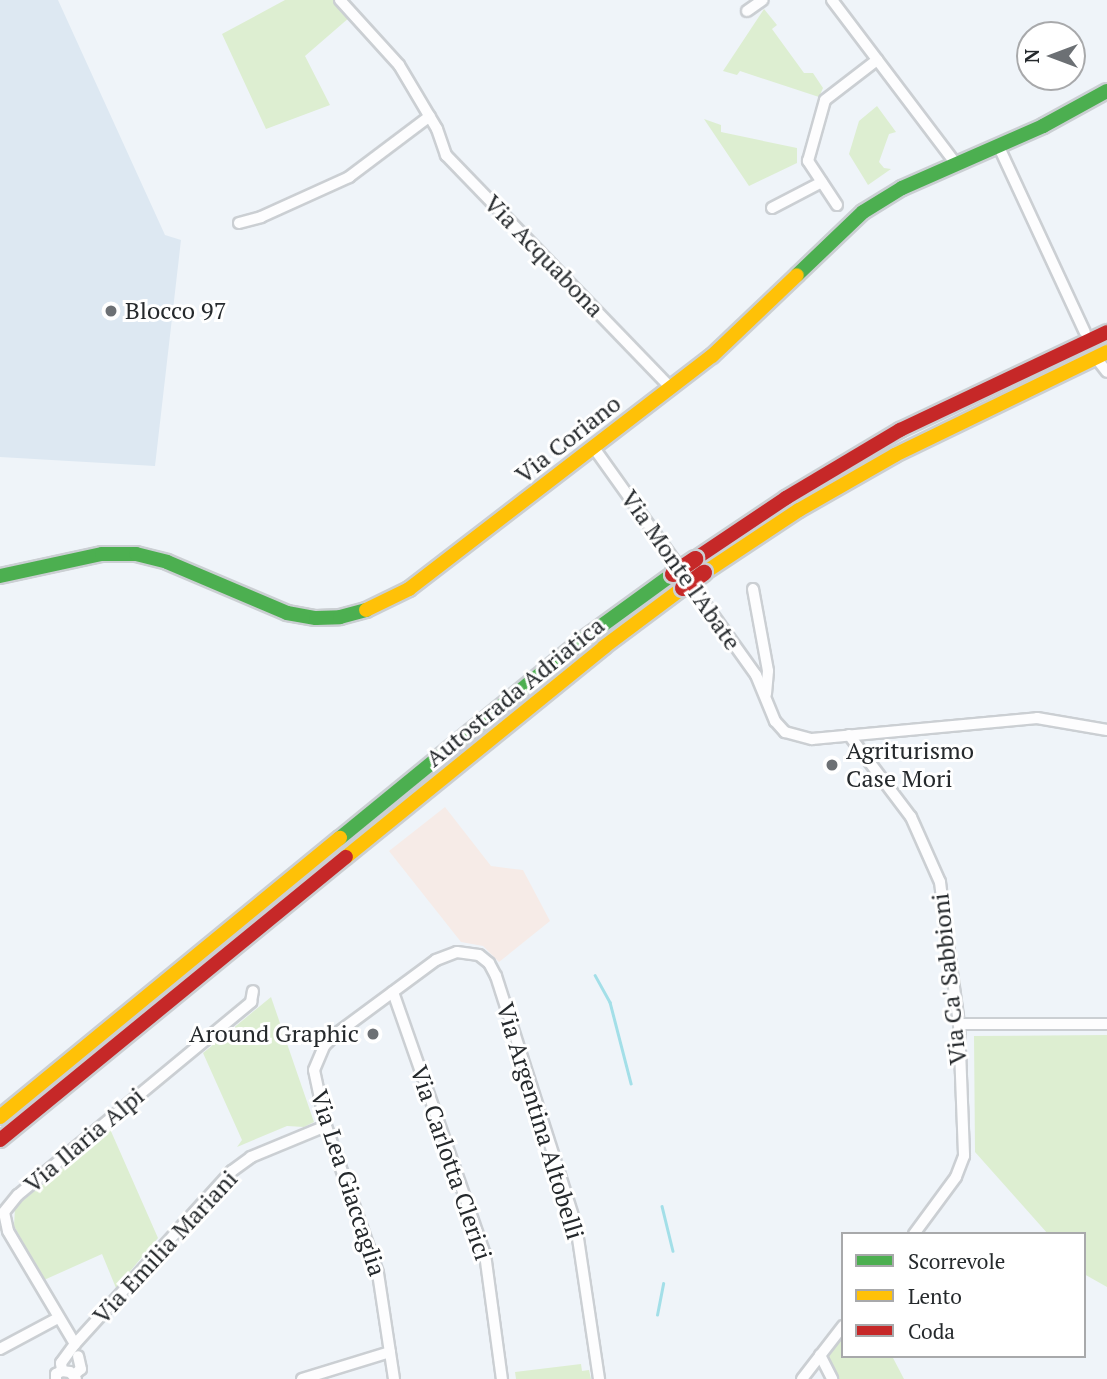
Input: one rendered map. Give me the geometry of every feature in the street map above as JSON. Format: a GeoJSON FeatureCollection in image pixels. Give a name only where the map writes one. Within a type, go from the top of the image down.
{"type":"FeatureCollection","features":[{"type":"Feature","properties":{"kind":"main road","name":"Via Coriano"},"geometry":{"type":"LineString","coordinates":[[0,576],[24,573],[102,554],[136,554],[167,562],[248,599],[287,613],[316,618],[340,617],[367,610],[409,589],[671,388],[757,317],[863,212],[902,188],[1043,126],[1107,91]]}},
{"type":"Feature","properties":{"kind":"main road","name":"Autostrada Adriatica"},"geometry":{"type":"LineString","coordinates":[[0,1140],[604,647],[683,588],[700,566],[786,498],[901,430],[1107,332]]}},
{"type":"Feature","properties":{"kind":"main road","name":"Autostrada Adriatica"},"geometry":{"type":"LineString","coordinates":[[0,1117],[582,640],[673,574],[700,566],[895,455],[1104,357]]}},
{"type":"Feature","properties":{"kind":"street","name":"Via Acquabona"},"geometry":{"type":"LineString","coordinates":[[340,0],[399,65],[430,116],[446,155],[671,388]]}},
{"type":"Feature","properties":{"kind":"street"},"geometry":{"type":"LineString","coordinates":[[747,11],[763,0]]}},
{"type":"Feature","properties":{"kind":"street"},"geometry":{"type":"LineString","coordinates":[[832,0],[956,164]]}},
{"type":"Feature","properties":{"kind":"street"},"geometry":{"type":"LineString","coordinates":[[837,205],[808,161],[825,100],[877,60]]}},
{"type":"Feature","properties":{"kind":"street"},"geometry":{"type":"LineString","coordinates":[[239,223],[261,217],[349,177],[430,116]]}},
{"type":"Feature","properties":{"kind":"street"},"geometry":{"type":"LineString","coordinates":[[998,145],[1085,332]]}},
{"type":"Feature","properties":{"kind":"street"},"geometry":{"type":"LineString","coordinates":[[772,208],[822,182]]}},
{"type":"Feature","properties":{"kind":"street"},"geometry":{"type":"LineString","coordinates":[[1104,357],[1107,372]]}},
{"type":"Feature","properties":{"kind":"street","name":"Via Monte l'Abate"},"geometry":{"type":"LineString","coordinates":[[594,448],[766,694],[775,721],[785,732],[812,739],[1037,718],[1107,730]]}},
{"type":"Feature","properties":{"kind":"street","name":"Via Monte l'Abate"},"geometry":{"type":"LineString","coordinates":[[753,589],[768,671],[766,694]]}},
{"type":"Feature","properties":{"kind":"street","name":"Via Ca' Sabbioni"},"geometry":{"type":"LineString","coordinates":[[849,734],[911,817],[940,882],[958,1024],[962,1167],[915,1232]]}},
{"type":"Feature","properties":{"kind":"street","name":"Via Argentina Altobelli"},"geometry":{"type":"LineString","coordinates":[[436,960],[451,953],[471,953],[489,963],[496,976],[576,1225],[599,1379]]}},
{"type":"Feature","properties":{"kind":"street","name":"Via Lea Giaccaglia"},"geometry":{"type":"LineString","coordinates":[[394,1379],[379,1273],[326,1126],[315,1087],[314,1070],[317,1059],[336,1034],[436,960]]}},
{"type":"Feature","properties":{"kind":"street","name":"Via Ilaria Alpi"},"geometry":{"type":"LineString","coordinates":[[75,1344],[8,1231],[4,1220],[9,1203],[251,1003],[253,991]]}},
{"type":"Feature","properties":{"kind":"street","name":"Via Carlotta Clerici"},"geometry":{"type":"LineString","coordinates":[[393,992],[485,1254],[502,1379]]}},
{"type":"Feature","properties":{"kind":"street"},"geometry":{"type":"LineString","coordinates":[[958,1024],[1107,1024]]}},
{"type":"Feature","properties":{"kind":"street","name":"Via Emilia Mariani"},"geometry":{"type":"LineString","coordinates":[[59,1375],[61,1363],[75,1344],[232,1171],[251,1157],[326,1126]]}},
{"type":"Feature","properties":{"kind":"street"},"geometry":{"type":"LineString","coordinates":[[0,1349],[58,1318]]}},
{"type":"Feature","properties":{"kind":"street"},"geometry":{"type":"LineString","coordinates":[[802,1379],[841,1329]]}},
{"type":"Feature","properties":{"kind":"street"},"geometry":{"type":"LineString","coordinates":[[302,1379],[390,1352]]}},
{"type":"Feature","properties":{"kind":"street"},"geometry":{"type":"LineString","coordinates":[[820,1355],[832,1379]]}},
{"type":"Feature","properties":{"kind":"street"},"geometry":{"type":"LineString","coordinates":[[59,1375],[75,1377],[81,1369],[78,1356]]}},
{"type":"Feature","properties":{"kind":"shaded area"},"geometry":{"type":"Polygon","coordinates":[[[0,0],[58,0],[165,235],[181,240],[155,466],[0,457],[0,0]]]}},
{"type":"Feature","properties":{"kind":"shaded area"},"geometry":{"type":"Polygon","coordinates":[[[445,807],[491,866],[523,870],[550,921],[499,962],[483,946],[461,942],[389,851],[445,807]]]}},
{"type":"Feature","properties":{"kind":"green space"},"geometry":{"type":"Polygon","coordinates":[[[285,0],[334,0],[350,17],[305,56],[330,105],[266,129],[222,34],[285,0]]]}},
{"type":"Feature","properties":{"kind":"green space"},"geometry":{"type":"Polygon","coordinates":[[[764,9],[777,25],[772,29],[804,73],[813,73],[823,88],[819,97],[740,71],[737,75],[723,71],[764,9]]]}},
{"type":"Feature","properties":{"kind":"green space"},"geometry":{"type":"Polygon","coordinates":[[[877,106],[896,132],[889,134],[879,162],[884,168],[891,169],[868,185],[849,154],[859,121],[877,106]]]}},
{"type":"Feature","properties":{"kind":"green space"},"geometry":{"type":"Polygon","coordinates":[[[704,119],[721,125],[721,132],[797,148],[797,163],[749,186],[704,119]]]}},
{"type":"Feature","properties":{"kind":"green space"},"geometry":{"type":"Polygon","coordinates":[[[271,997],[314,1122],[304,1127],[287,1126],[237,1147],[242,1140],[203,1053],[271,997]]]}},
{"type":"Feature","properties":{"kind":"green space"},"geometry":{"type":"Polygon","coordinates":[[[1107,1035],[1107,1287],[1086,1275],[1086,1232],[1046,1232],[975,1152],[974,1036],[1107,1035]]]}},
{"type":"Feature","properties":{"kind":"green space"},"geometry":{"type":"Polygon","coordinates":[[[110,1129],[158,1238],[116,1288],[102,1254],[44,1280],[14,1226],[15,1207],[110,1129]]]}},
{"type":"Feature","properties":{"kind":"green space"},"geometry":{"type":"Polygon","coordinates":[[[841,1340],[841,1358],[893,1358],[904,1379],[839,1379],[828,1357],[841,1340]]]}},
{"type":"Feature","properties":{"kind":"green space"},"geometry":{"type":"Polygon","coordinates":[[[581,1364],[582,1371],[589,1370],[591,1379],[516,1379],[515,1372],[581,1364]]]}},
{"type":"Feature","properties":{"kind":"waterway"},"geometry":{"type":"LineString","coordinates":[[595,975],[610,1002],[631,1083]]}},
{"type":"Feature","properties":{"kind":"waterway"},"geometry":{"type":"LineString","coordinates":[[662,1206],[673,1251]]}},
{"type":"Feature","properties":{"kind":"waterway"},"geometry":{"type":"LineString","coordinates":[[657,1315],[663,1284]]}},
{"type":"Feature","properties":{"kind":"traffic: fast"},"geometry":{"type":"LineString","coordinates":[[797,275],[863,212],[902,188],[1043,126],[1107,91]]}},
{"type":"Feature","properties":{"kind":"traffic: fast"},"geometry":{"type":"LineString","coordinates":[[0,576],[102,554],[136,554],[167,562],[287,613],[316,618],[340,617],[366,610]]}},
{"type":"Feature","properties":{"kind":"traffic: fast"},"geometry":{"type":"LineString","coordinates":[[340,838],[582,640],[673,574]]}},
{"type":"Feature","properties":{"kind":"traffic: slow"},"geometry":{"type":"LineString","coordinates":[[366,610],[409,589],[712,356],[797,275]]}},
{"type":"Feature","properties":{"kind":"traffic: slow"},"geometry":{"type":"LineString","coordinates":[[704,573],[799,510],[895,455],[1107,352]]}},
{"type":"Feature","properties":{"kind":"traffic: slow"},"geometry":{"type":"LineString","coordinates":[[346,857],[604,647],[683,588]]}},
{"type":"Feature","properties":{"kind":"traffic: slow"},"geometry":{"type":"LineString","coordinates":[[0,1117],[340,838]]}},
{"type":"Feature","properties":{"kind":"traffic: jam"},"geometry":{"type":"LineString","coordinates":[[695,559],[786,498],[900,430],[1107,332]]}},
{"type":"Feature","properties":{"kind":"traffic: jam"},"geometry":{"type":"LineString","coordinates":[[673,574],[695,559]]}},
{"type":"Feature","properties":{"kind":"traffic: jam"},"geometry":{"type":"LineString","coordinates":[[683,588],[704,573]]}},
{"type":"Feature","properties":{"kind":"traffic: jam"},"geometry":{"type":"LineString","coordinates":[[0,1140],[346,857]]}},
{"type":"Feature","properties":{"kind":"place","name":"Blocco 97"},"geometry":{"type":"Point","coordinates":[111,311]}},
{"type":"Feature","properties":{"kind":"place","name":"Agriturismo Case Mori"},"geometry":{"type":"Point","coordinates":[832,765]}},
{"type":"Feature","properties":{"kind":"place","name":"Around Graphic"},"geometry":{"type":"Point","coordinates":[373,1034]}}]}
